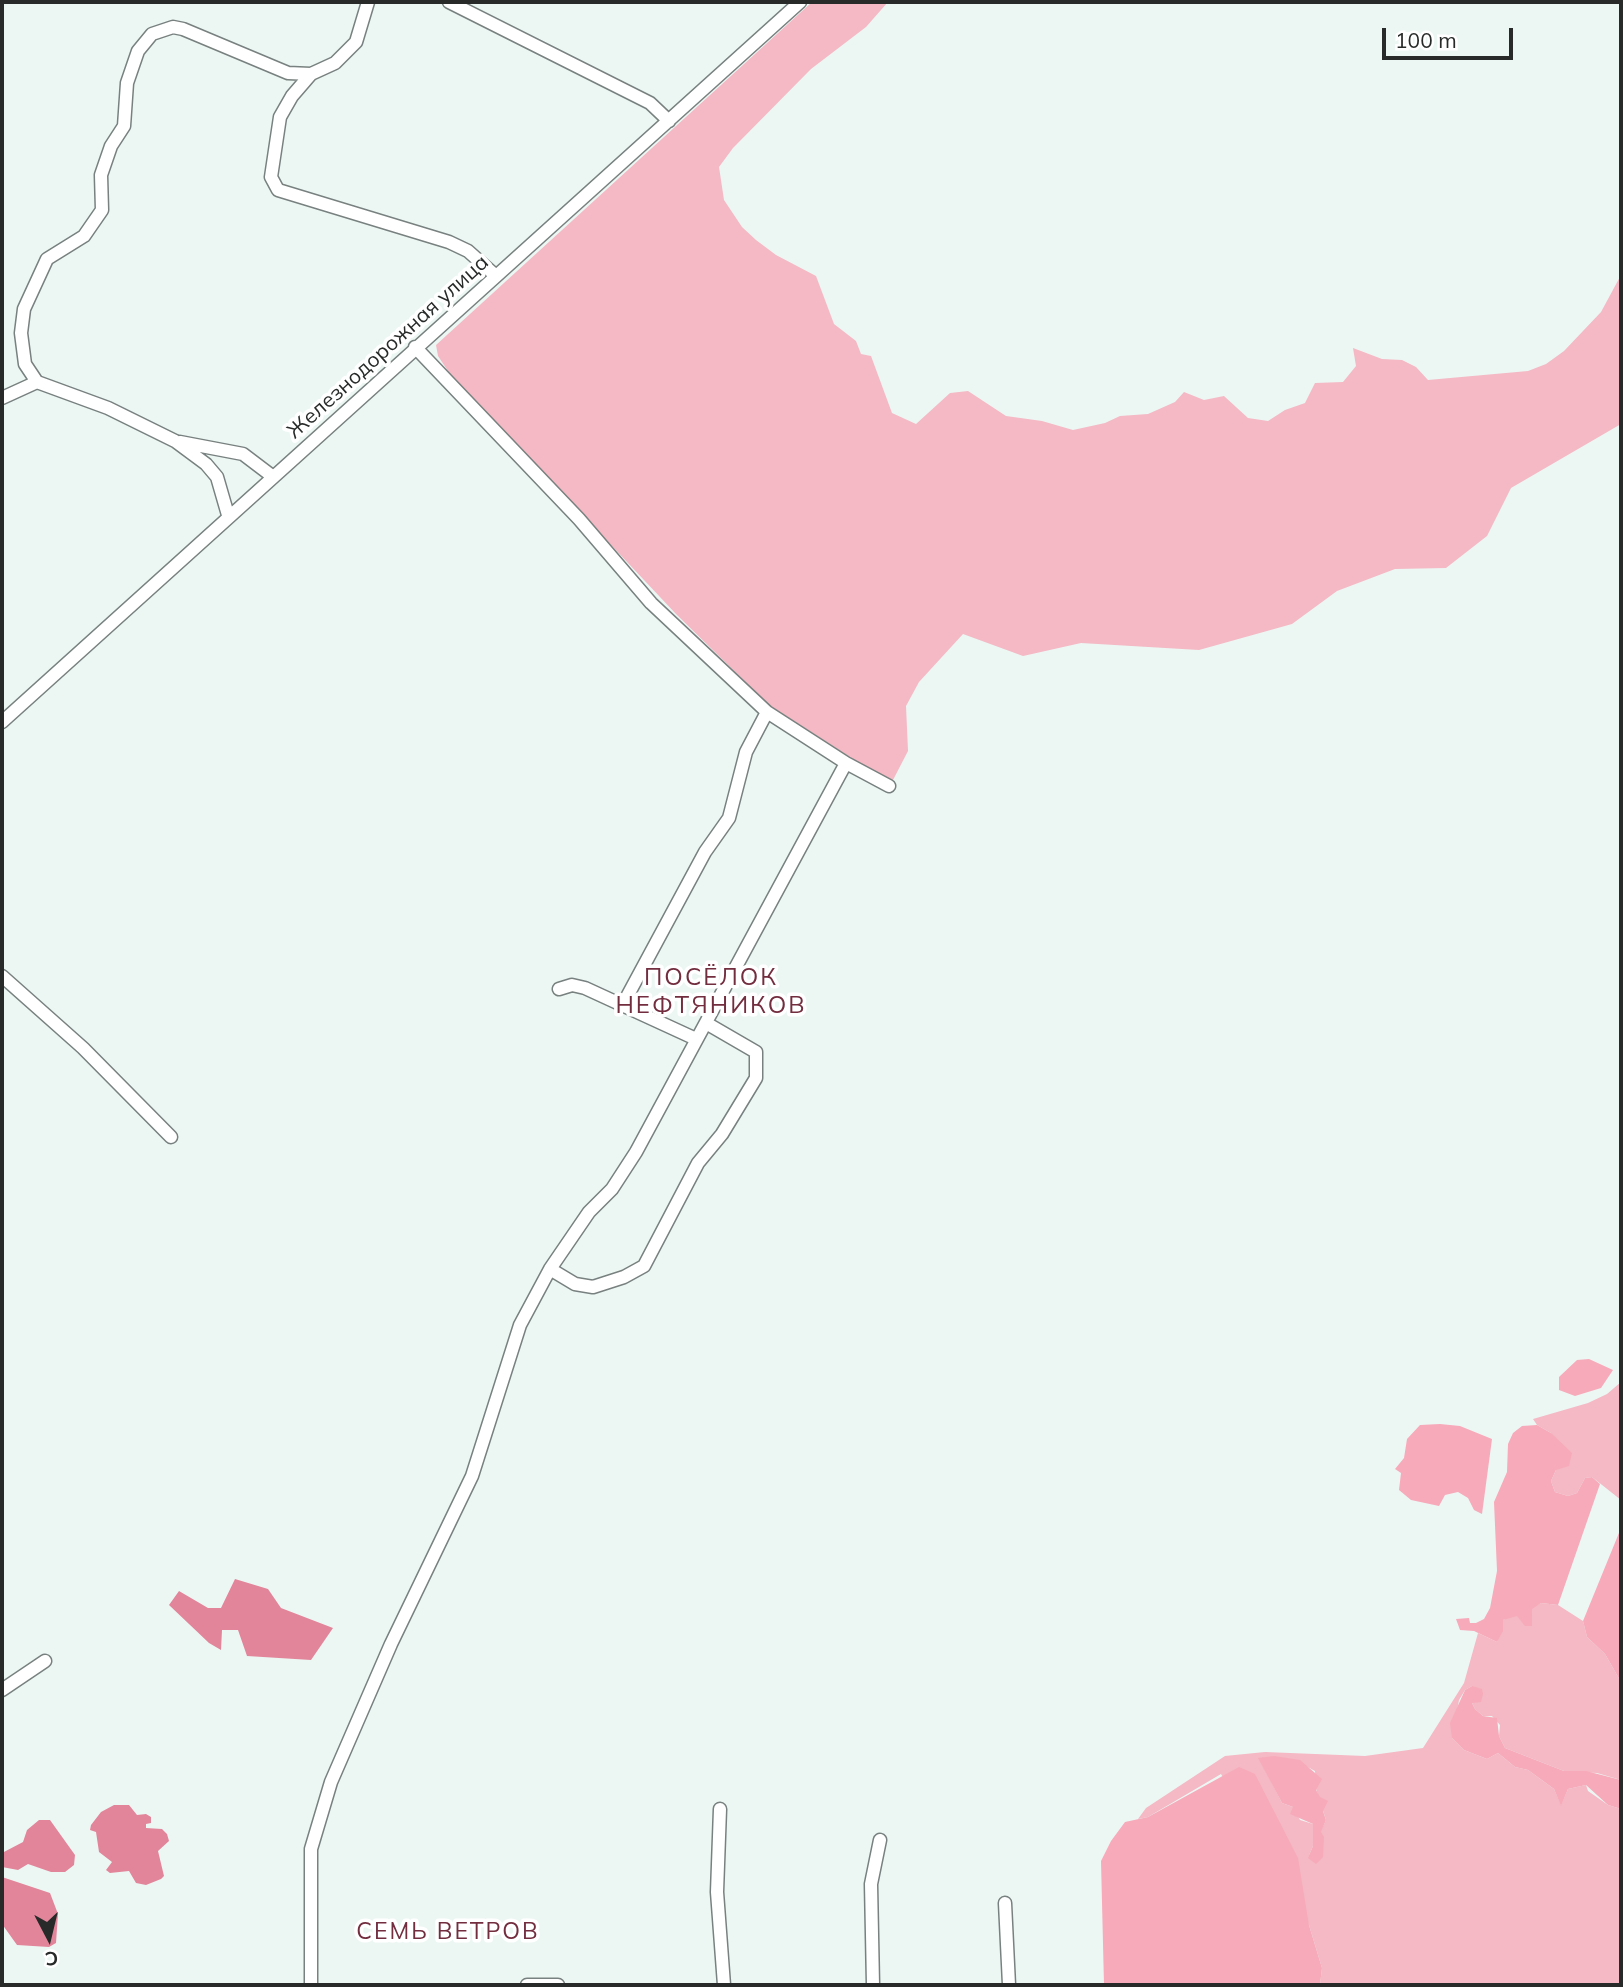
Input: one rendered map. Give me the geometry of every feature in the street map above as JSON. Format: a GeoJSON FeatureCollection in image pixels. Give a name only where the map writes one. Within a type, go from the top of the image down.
{"type":"FeatureCollection","features":[{"type":"Feature","properties":{"kind":"street"},"geometry":{"type":"LineString","coordinates":[[368,2],[356,42],[335,63],[311,74],[292,96],[280,117],[271,177],[278,190],[449,242],[468,251],[496,276]]}},
{"type":"Feature","properties":{"kind":"street"},"geometry":{"type":"LineString","coordinates":[[449,2],[650,103],[669,121]]}},
{"type":"Feature","properties":{"kind":"street","name":"Железнодорожная улица"},"geometry":{"type":"LineString","coordinates":[[2,722],[228,515],[800,2]]}},
{"type":"Feature","properties":{"kind":"street"},"geometry":{"type":"LineString","coordinates":[[228,515],[222,489],[206,464],[175,441],[108,408],[37,382],[25,365],[21,333],[24,309],[47,259],[84,236],[102,211],[101,175],[111,146],[124,126],[127,83],[138,51],[152,34],[173,27],[183,29],[288,73],[311,74]]}},
{"type":"Feature","properties":{"kind":"street"},"geometry":{"type":"LineString","coordinates":[[415,347],[579,519],[651,603],[766,712],[846,763],[889,786]]}},
{"type":"Feature","properties":{"kind":"street"},"geometry":{"type":"LineString","coordinates":[[2,398],[37,382]]}},
{"type":"Feature","properties":{"kind":"street"},"geometry":{"type":"LineString","coordinates":[[175,441],[243,454],[272,476]]}},
{"type":"Feature","properties":{"kind":"street"},"geometry":{"type":"LineString","coordinates":[[206,464],[211,447]]}},
{"type":"Feature","properties":{"kind":"street"},"geometry":{"type":"LineString","coordinates":[[622,1006],[705,852],[729,818],[746,752],[766,712]]}},
{"type":"Feature","properties":{"kind":"street"},"geometry":{"type":"LineString","coordinates":[[311,1985],[311,1849],[331,1782],[391,1644],[472,1476],[520,1325],[550,1269],[589,1212],[612,1189],[636,1152],[846,763]]}},
{"type":"Feature","properties":{"kind":"street"},"geometry":{"type":"LineString","coordinates":[[2,976],[83,1048],[171,1137]]}},
{"type":"Feature","properties":{"kind":"street"},"geometry":{"type":"LineString","coordinates":[[559,989],[572,985],[585,988],[696,1039]]}},
{"type":"Feature","properties":{"kind":"street"},"geometry":{"type":"LineString","coordinates":[[550,1269],[575,1284],[593,1287],[644,1266],[698,1163],[722,1134],[757,1079],[756,1052],[706,1023]]}},
{"type":"Feature","properties":{"kind":"street"},"geometry":{"type":"LineString","coordinates":[[2,1690],[45,1661]]}},
{"type":"Feature","properties":{"kind":"street"},"geometry":{"type":"LineString","coordinates":[[720,1809],[717,1892],[724,1985]]}},
{"type":"Feature","properties":{"kind":"street"},"geometry":{"type":"LineString","coordinates":[[873,1985],[871,1884],[880,1840]]}},
{"type":"Feature","properties":{"kind":"street"},"geometry":{"type":"LineString","coordinates":[[1005,1903],[1009,1985]]}},
{"type":"Feature","properties":{"kind":"street"},"geometry":{"type":"LineString","coordinates":[[527,1985],[558,1985]]}},
{"type":"Feature","properties":{"kind":"shaded area"},"geometry":{"type":"Polygon","coordinates":[[[812,2],[888,2],[866,27],[811,69],[733,148],[719,167],[724,200],[742,227],[756,240],[776,255],[816,276],[834,324],[856,341],[861,354],[871,356],[892,413],[916,424],[950,393],[968,391],[1006,416],[1042,421],[1073,430],[1105,423],[1120,416],[1148,414],[1175,402],[1184,392],[1204,400],[1224,396],[1248,418],[1268,421],[1285,410],[1305,403],[1315,383],[1343,382],[1356,366],[1353,348],[1382,359],[1402,360],[1416,367],[1428,380],[1528,371],[1546,364],[1564,351],[1601,312],[1621,275],[1621,424],[1511,488],[1487,536],[1446,568],[1395,569],[1337,591],[1292,624],[1199,650],[1081,643],[1023,656],[963,634],[919,682],[906,706],[908,751],[893,780],[875,773],[769,705],[676,614],[450,374],[438,356],[436,345],[812,2]]]}},
{"type":"Feature","properties":{"kind":"shaded area"},"geometry":{"type":"Polygon","coordinates":[[[1589,1359],[1613,1370],[1601,1388],[1575,1396],[1559,1390],[1559,1377],[1577,1360],[1589,1359]]]}},
{"type":"Feature","properties":{"kind":"shaded area"},"geometry":{"type":"Polygon","coordinates":[[[1621,1382],[1621,1500],[1592,1477],[1585,1478],[1577,1493],[1568,1496],[1555,1492],[1551,1481],[1556,1470],[1551,1433],[1537,1425],[1533,1419],[1588,1403],[1607,1394],[1621,1382]]]}},
{"type":"Feature","properties":{"kind":"shaded area"},"geometry":{"type":"Polygon","coordinates":[[[1420,1425],[1460,1426],[1492,1439],[1482,1514],[1474,1510],[1468,1498],[1458,1492],[1445,1495],[1439,1506],[1411,1500],[1399,1490],[1401,1473],[1395,1469],[1404,1458],[1407,1439],[1420,1425]]]}},
{"type":"Feature","properties":{"kind":"shaded area"},"geometry":{"type":"Polygon","coordinates":[[[1537,1425],[1551,1433],[1572,1453],[1569,1466],[1556,1470],[1551,1481],[1555,1492],[1568,1496],[1577,1493],[1585,1478],[1592,1477],[1600,1484],[1558,1605],[1541,1603],[1532,1609],[1532,1626],[1525,1626],[1517,1616],[1503,1620],[1503,1631],[1497,1642],[1474,1631],[1460,1630],[1456,1619],[1469,1618],[1470,1623],[1476,1623],[1484,1619],[1490,1608],[1497,1571],[1494,1502],[1507,1472],[1508,1444],[1513,1433],[1522,1426],[1537,1425]]]}},
{"type":"Feature","properties":{"kind":"shaded area"},"geometry":{"type":"Polygon","coordinates":[[[1621,1528],[1621,1682],[1605,1654],[1587,1637],[1583,1621],[1621,1528]]]}},
{"type":"Feature","properties":{"kind":"shaded area"},"geometry":{"type":"Polygon","coordinates":[[[235,1579],[268,1589],[281,1608],[333,1628],[311,1660],[247,1656],[238,1630],[222,1630],[221,1650],[209,1643],[169,1605],[179,1591],[208,1608],[221,1608],[235,1579]]]}},
{"type":"Feature","properties":{"kind":"shaded area"},"geometry":{"type":"Polygon","coordinates":[[[1541,1603],[1558,1605],[1583,1621],[1587,1637],[1605,1654],[1621,1682],[1621,1780],[1597,1773],[1564,1771],[1505,1748],[1499,1736],[1500,1725],[1492,1716],[1483,1716],[1475,1709],[1472,1703],[1472,1686],[1465,1690],[1459,1700],[1452,1738],[1464,1750],[1487,1759],[1498,1753],[1515,1767],[1528,1770],[1554,1789],[1561,1805],[1568,1789],[1586,1785],[1588,1791],[1608,1805],[1621,1809],[1621,1985],[1320,1985],[1322,1968],[1309,1925],[1221,1774],[1148,1817],[1138,1819],[1146,1808],[1225,1756],[1265,1752],[1365,1756],[1423,1748],[1464,1683],[1478,1633],[1497,1642],[1503,1620],[1541,1603]],[[1259,1758],[1282,1803],[1293,1807],[1300,1820],[1313,1824],[1313,1846],[1308,1858],[1326,1820],[1316,1789],[1315,1771],[1304,1765],[1259,1758]]]}},
{"type":"Feature","properties":{"kind":"shaded area"},"geometry":{"type":"Polygon","coordinates":[[[1472,1686],[1482,1689],[1483,1694],[1481,1702],[1472,1703],[1475,1709],[1483,1716],[1497,1718],[1499,1736],[1505,1748],[1564,1771],[1586,1771],[1621,1780],[1621,1809],[1608,1805],[1586,1785],[1568,1789],[1561,1806],[1554,1789],[1528,1770],[1515,1767],[1498,1753],[1487,1759],[1464,1750],[1452,1738],[1450,1723],[1465,1690],[1472,1686]]]}},
{"type":"Feature","properties":{"kind":"shaded area"},"geometry":{"type":"Polygon","coordinates":[[[1274,1756],[1300,1760],[1322,1779],[1316,1790],[1320,1797],[1328,1801],[1323,1811],[1326,1820],[1321,1832],[1324,1837],[1323,1857],[1316,1864],[1308,1858],[1313,1846],[1313,1824],[1290,1814],[1293,1807],[1282,1803],[1258,1758],[1274,1756]]]}},
{"type":"Feature","properties":{"kind":"shaded area"},"geometry":{"type":"Polygon","coordinates":[[[1239,1767],[1255,1774],[1298,1858],[1309,1925],[1322,1968],[1320,1985],[1104,1985],[1101,1861],[1111,1841],[1125,1822],[1148,1817],[1239,1767]]]}},
{"type":"Feature","properties":{"kind":"shaded area"},"geometry":{"type":"Polygon","coordinates":[[[114,1805],[129,1805],[137,1815],[146,1814],[151,1817],[151,1823],[146,1824],[146,1828],[162,1829],[167,1834],[169,1841],[158,1851],[164,1876],[161,1879],[146,1885],[136,1883],[129,1871],[110,1873],[106,1870],[112,1862],[99,1852],[96,1832],[90,1830],[101,1812],[114,1805]]]}},
{"type":"Feature","properties":{"kind":"shaded area"},"geometry":{"type":"Polygon","coordinates":[[[39,1820],[50,1820],[75,1855],[74,1865],[65,1872],[51,1872],[28,1864],[18,1870],[2,1867],[2,1853],[23,1842],[27,1830],[39,1820]]]}},
{"type":"Feature","properties":{"kind":"shaded area"},"geometry":{"type":"Polygon","coordinates":[[[2,1877],[50,1893],[58,1914],[56,1943],[49,1947],[17,1945],[2,1924],[2,1877]]]}},
{"type":"Feature","properties":{"kind":"district","name":"ПОСЁЛОК НЕФТЯНИКОВ"},"geometry":{"type":"Point","coordinates":[711,992]}},
{"type":"Feature","properties":{"kind":"district","name":"СЕМЬ ВЕТРОВ"},"geometry":{"type":"Point","coordinates":[448,1932]}}]}
